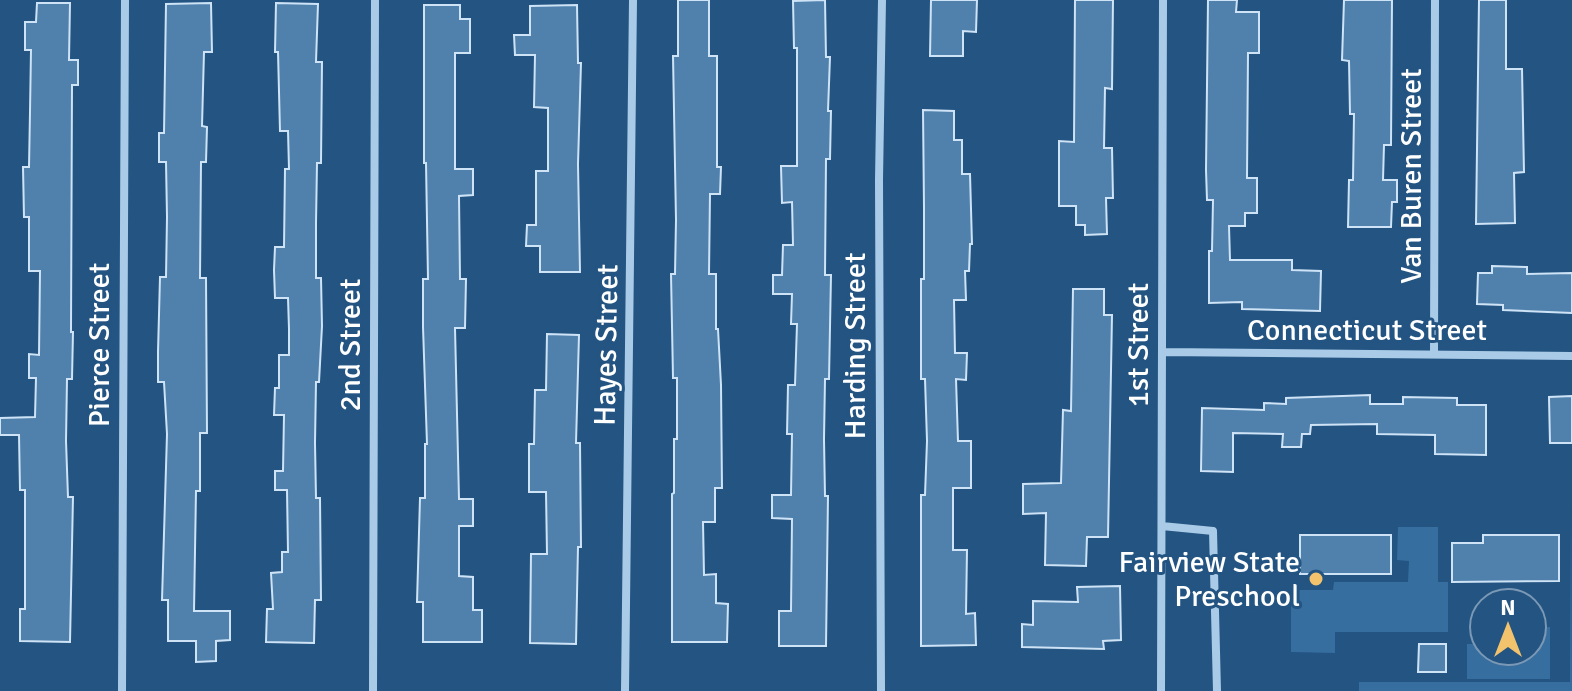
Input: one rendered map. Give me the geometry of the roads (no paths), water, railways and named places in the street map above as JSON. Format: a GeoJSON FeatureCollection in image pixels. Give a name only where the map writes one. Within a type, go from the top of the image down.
{"type":"FeatureCollection","features":[{"type":"Feature","properties":{"kind":"street","name":"Pierce Street"},"geometry":{"type":"LineString","coordinates":[[122,691],[125,0]]}},
{"type":"Feature","properties":{"kind":"street","name":"2nd Street"},"geometry":{"type":"LineString","coordinates":[[373,691],[375,0]]}},
{"type":"Feature","properties":{"kind":"street","name":"Hayes Street"},"geometry":{"type":"LineString","coordinates":[[625,691],[633,0]]}},
{"type":"Feature","properties":{"kind":"street","name":"Harding Street"},"geometry":{"type":"LineString","coordinates":[[881,691],[879,180],[882,0]]}},
{"type":"Feature","properties":{"kind":"street","name":"1st Street"},"geometry":{"type":"LineString","coordinates":[[1161,691],[1163,0]]}},
{"type":"Feature","properties":{"kind":"street","name":"Van Buren Street"},"geometry":{"type":"LineString","coordinates":[[1434,353],[1435,0]]}},
{"type":"Feature","properties":{"kind":"street","name":"Connecticut Street"},"geometry":{"type":"LineString","coordinates":[[1162,352],[1572,356]]}},
{"type":"Feature","properties":{"kind":"street"},"geometry":{"type":"LineString","coordinates":[[1162,526],[1213,531],[1217,691]]}},
{"type":"Feature","properties":{"kind":"place","name":"Fairview State Preschool"},"geometry":{"type":"Point","coordinates":[1316,579]}}]}
